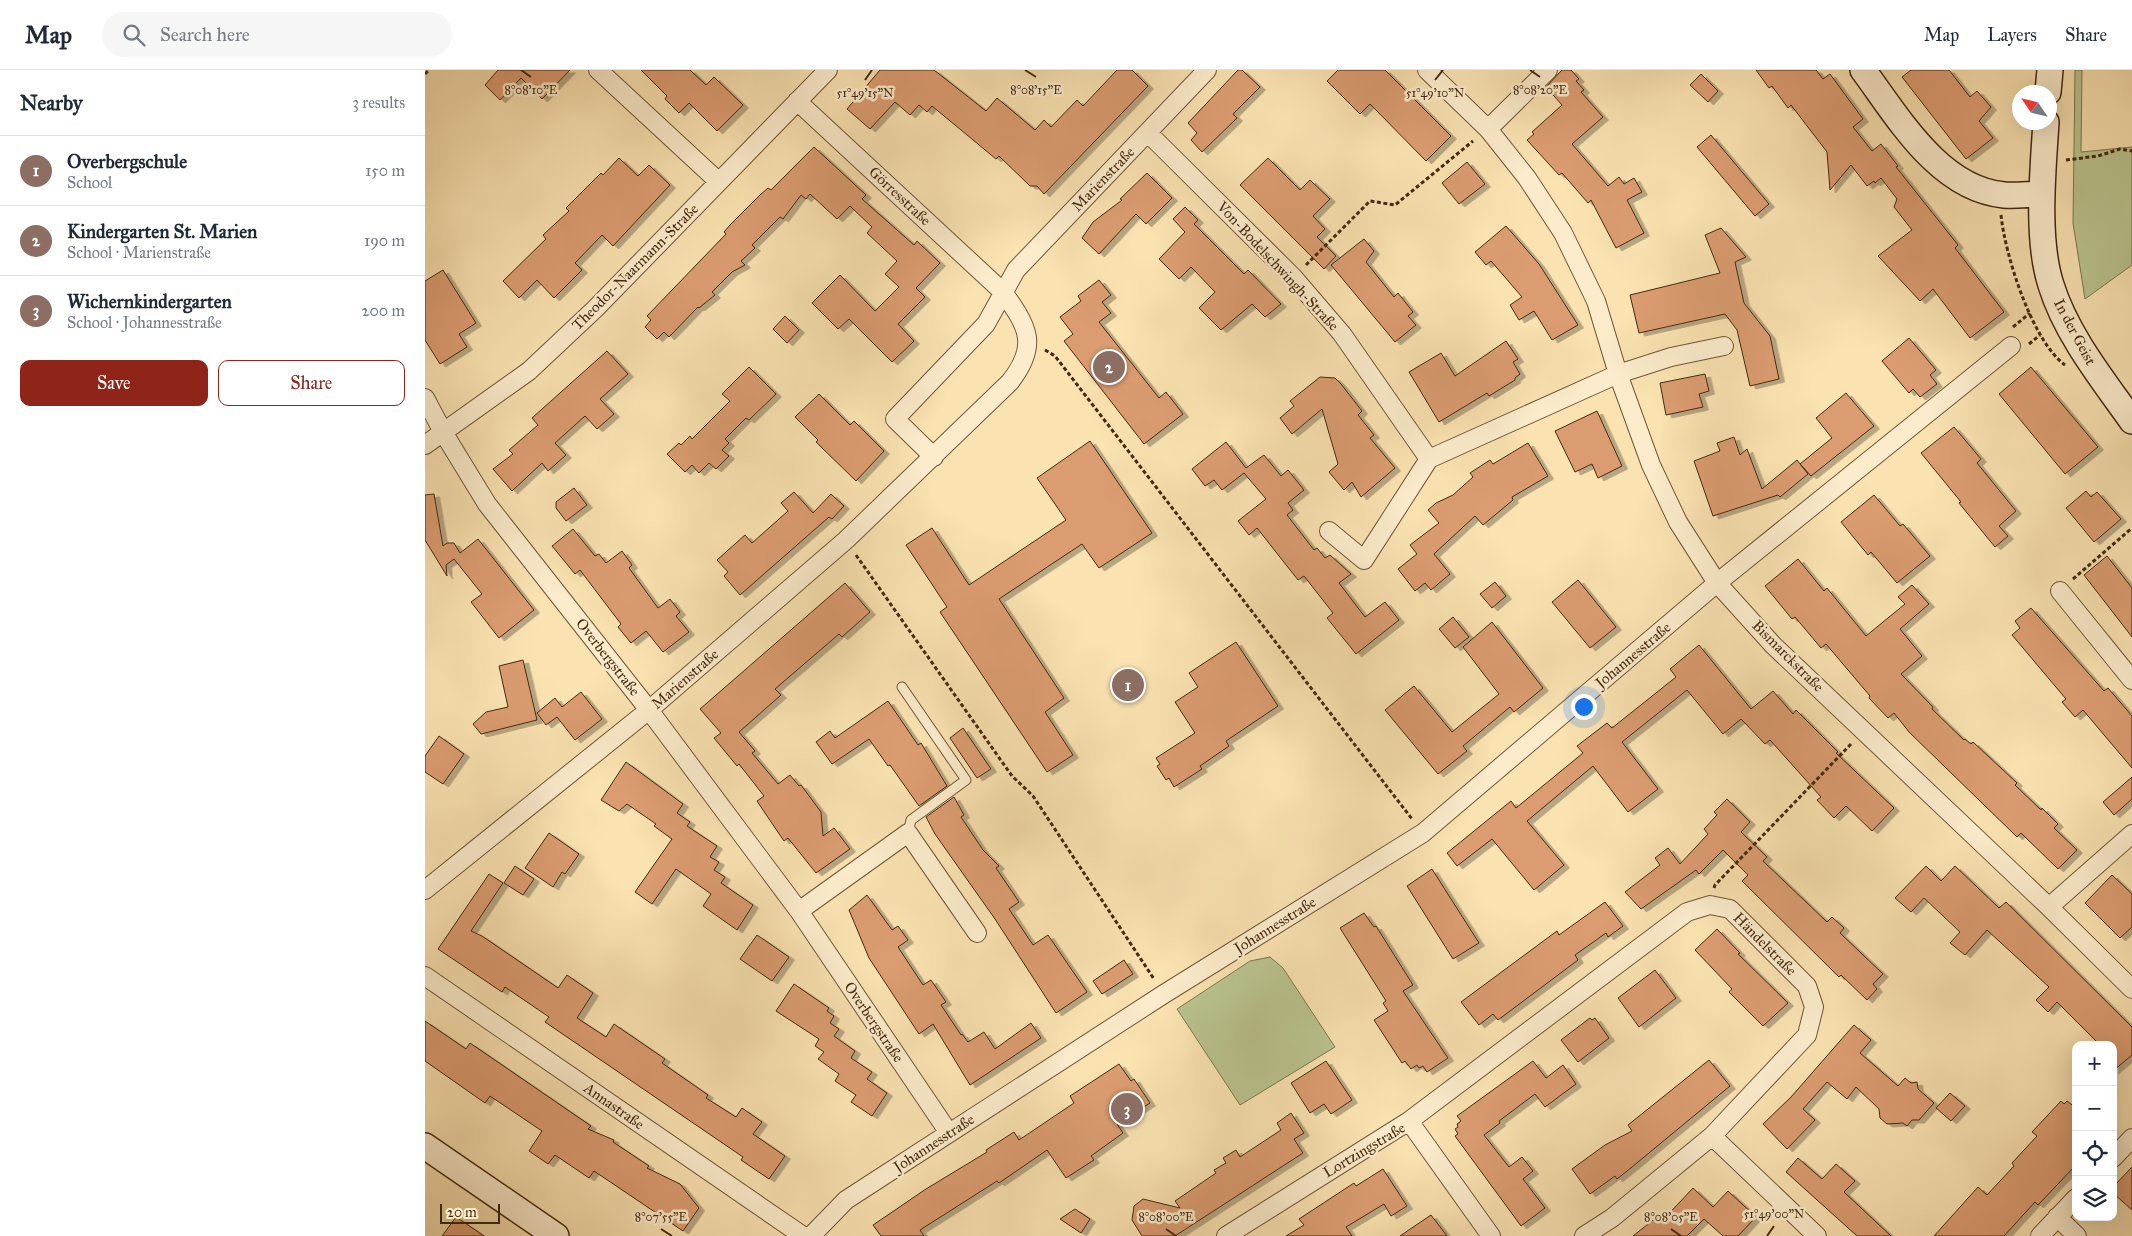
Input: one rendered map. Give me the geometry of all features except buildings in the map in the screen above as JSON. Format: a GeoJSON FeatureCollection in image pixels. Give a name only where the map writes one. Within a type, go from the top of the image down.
{"type":"FeatureCollection","features":[{"type":"Feature","properties":{"kind":"main road"},"geometry":{"type":"LineString","coordinates":[[1863,70],[1924,150],[1947,172],[1972,186],[2003,195],[2042,194]]}},
{"type":"Feature","properties":{"kind":"main road"},"geometry":{"type":"LineString","coordinates":[[2049,85],[2050,70]]}},
{"type":"Feature","properties":{"kind":"main road","name":"In der Geist"},"geometry":{"type":"LineString","coordinates":[[2045,130],[2042,194],[2045,255],[2051,284],[2064,316],[2096,371],[2132,422]]}},
{"type":"Feature","properties":{"kind":"main road"},"geometry":{"type":"LineString","coordinates":[[425,1146],[556,1236]]}},
{"type":"Feature","properties":{"kind":"street"},"geometry":{"type":"LineString","coordinates":[[598,70],[719,182]]}},
{"type":"Feature","properties":{"kind":"street","name":"Theodor-Naarmann-Straße"},"geometry":{"type":"LineString","coordinates":[[425,445],[529,371],[595,309],[828,70]]}},
{"type":"Feature","properties":{"kind":"street","name":"Marienstraße"},"geometry":{"type":"LineString","coordinates":[[934,457],[895,419],[986,324],[1016,270],[1207,70]]}},
{"type":"Feature","properties":{"kind":"street","name":"Bismarckstraße"},"geometry":{"type":"LineString","coordinates":[[1427,70],[1487,128],[1527,178],[1563,233],[1596,301],[1618,374],[1661,488],[1678,522],[1717,583],[1773,645],[2132,989]]}},
{"type":"Feature","properties":{"kind":"street"},"geometry":{"type":"LineString","coordinates":[[1487,128],[1548,70]]}},
{"type":"Feature","properties":{"kind":"street","name":"Görresstraße"},"geometry":{"type":"LineString","coordinates":[[797,101],[1003,292]]}},
{"type":"Feature","properties":{"kind":"street","name":"Von-Bodelschwingh-Straße"},"geometry":{"type":"LineString","coordinates":[[1148,133],[1294,278],[1342,334],[1429,459]]}},
{"type":"Feature","properties":{"kind":"street"},"geometry":{"type":"LineString","coordinates":[[1003,292],[1021,317],[1029,341]]}},
{"type":"Feature","properties":{"kind":"street","name":"Marienstraße"},"geometry":{"type":"LineString","coordinates":[[425,890],[649,710],[846,540],[1010,382],[1021,368],[1029,341]]}},
{"type":"Feature","properties":{"kind":"street"},"geometry":{"type":"LineString","coordinates":[[1329,531],[1364,560],[1429,459],[1618,374],[1671,356],[1724,346]]}},
{"type":"Feature","properties":{"kind":"street"},"geometry":{"type":"LineString","coordinates":[[1717,583],[2011,346]]}},
{"type":"Feature","properties":{"kind":"street","name":"Overbergstraße"},"geometry":{"type":"LineString","coordinates":[[425,398],[443,432],[487,504],[649,710],[799,912],[949,1133]]}},
{"type":"Feature","properties":{"kind":"street","name":"Johannesstraße"},"geometry":{"type":"LineString","coordinates":[[811,1236],[846,1200],[1164,994],[1423,834],[1717,583]]}},
{"type":"Feature","properties":{"kind":"street"},"geometry":{"type":"LineString","coordinates":[[2060,591],[2132,680]]}},
{"type":"Feature","properties":{"kind":"street"},"geometry":{"type":"LineString","coordinates":[[799,912],[908,833],[977,933]]}},
{"type":"Feature","properties":{"kind":"street"},"geometry":{"type":"LineString","coordinates":[[2049,908],[2132,834]]}},
{"type":"Feature","properties":{"kind":"street"},"geometry":{"type":"LineString","coordinates":[[1409,1121],[1687,912],[1710,906]]}},
{"type":"Feature","properties":{"kind":"street","name":"Händelstraße"},"geometry":{"type":"LineString","coordinates":[[1584,1236],[1612,1218],[1712,1136],[1807,1035],[1814,1007],[1807,986],[1730,909],[1710,906]]}},
{"type":"Feature","properties":{"kind":"street","name":"Annastraße"},"geometry":{"type":"LineString","coordinates":[[425,976],[803,1236]]}},
{"type":"Feature","properties":{"kind":"street","name":"Lortzingstraße"},"geometry":{"type":"LineString","coordinates":[[1226,1236],[1409,1121],[1491,1236]]}},
{"type":"Feature","properties":{"kind":"street"},"geometry":{"type":"LineString","coordinates":[[1712,1136],[1817,1236]]}},
{"type":"Feature","properties":{"kind":"street"},"geometry":{"type":"LineString","coordinates":[[2117,1154],[2132,1138]]}},
{"type":"Feature","properties":{"kind":"street"},"geometry":{"type":"LineString","coordinates":[[2040,1236],[2072,1202]]}},
{"type":"Feature","properties":{"kind":"street"},"geometry":{"type":"LineString","coordinates":[[2057,1217],[2077,1236]]}},
{"type":"Feature","properties":{"kind":"lane"},"geometry":{"type":"LineString","coordinates":[[902,687],[966,780],[911,820],[908,833]]}},
{"type":"Feature","properties":{"kind":"path"},"geometry":{"type":"LineString","coordinates":[[425,74],[429,70]]}},
{"type":"Feature","properties":{"kind":"path"},"geometry":{"type":"LineString","coordinates":[[1294,278],[1370,201],[1395,205],[1487,128]]}},
{"type":"Feature","properties":{"kind":"path"},"geometry":{"type":"LineString","coordinates":[[2043,162],[2098,156],[2120,150],[2132,151]]}},
{"type":"Feature","properties":{"kind":"path"},"geometry":{"type":"LineString","coordinates":[[2003,195],[2000,215],[2004,240],[2030,313]]}},
{"type":"Feature","properties":{"kind":"path"},"geometry":{"type":"LineString","coordinates":[[1029,341],[1055,356],[1423,834]]}},
{"type":"Feature","properties":{"kind":"path"},"geometry":{"type":"LineString","coordinates":[[2060,591],[2132,528]]}},
{"type":"Feature","properties":{"kind":"path"},"geometry":{"type":"LineString","coordinates":[[846,540],[1012,776],[1033,796],[1164,994]]}},
{"type":"Feature","properties":{"kind":"path"},"geometry":{"type":"LineString","coordinates":[[1710,906],[1715,885],[1864,731]]}},
{"type":"Feature","properties":{"kind":"green space"},"geometry":{"type":"Polygon","coordinates":[[[2075,70],[2082,70],[2081,152],[2132,147],[2132,265],[2085,299],[2073,223],[2075,70]]]}},
{"type":"Feature","properties":{"kind":"green space"},"geometry":{"type":"Polygon","coordinates":[[[1270,957],[1283,968],[1335,1047],[1240,1105],[1177,1009],[1250,961],[1270,957]]]}},
{"type":"Feature","properties":{"kind":"place","name":"Kindergarten St. Marien"},"geometry":{"type":"Point","coordinates":[1109,367]}},
{"type":"Feature","properties":{"kind":"place","name":"Overbergschule"},"geometry":{"type":"Point","coordinates":[1128,685]}},
{"type":"Feature","properties":{"kind":"place","name":"Wichernkindergarten"},"geometry":{"type":"Point","coordinates":[1127,1109]}}]}
